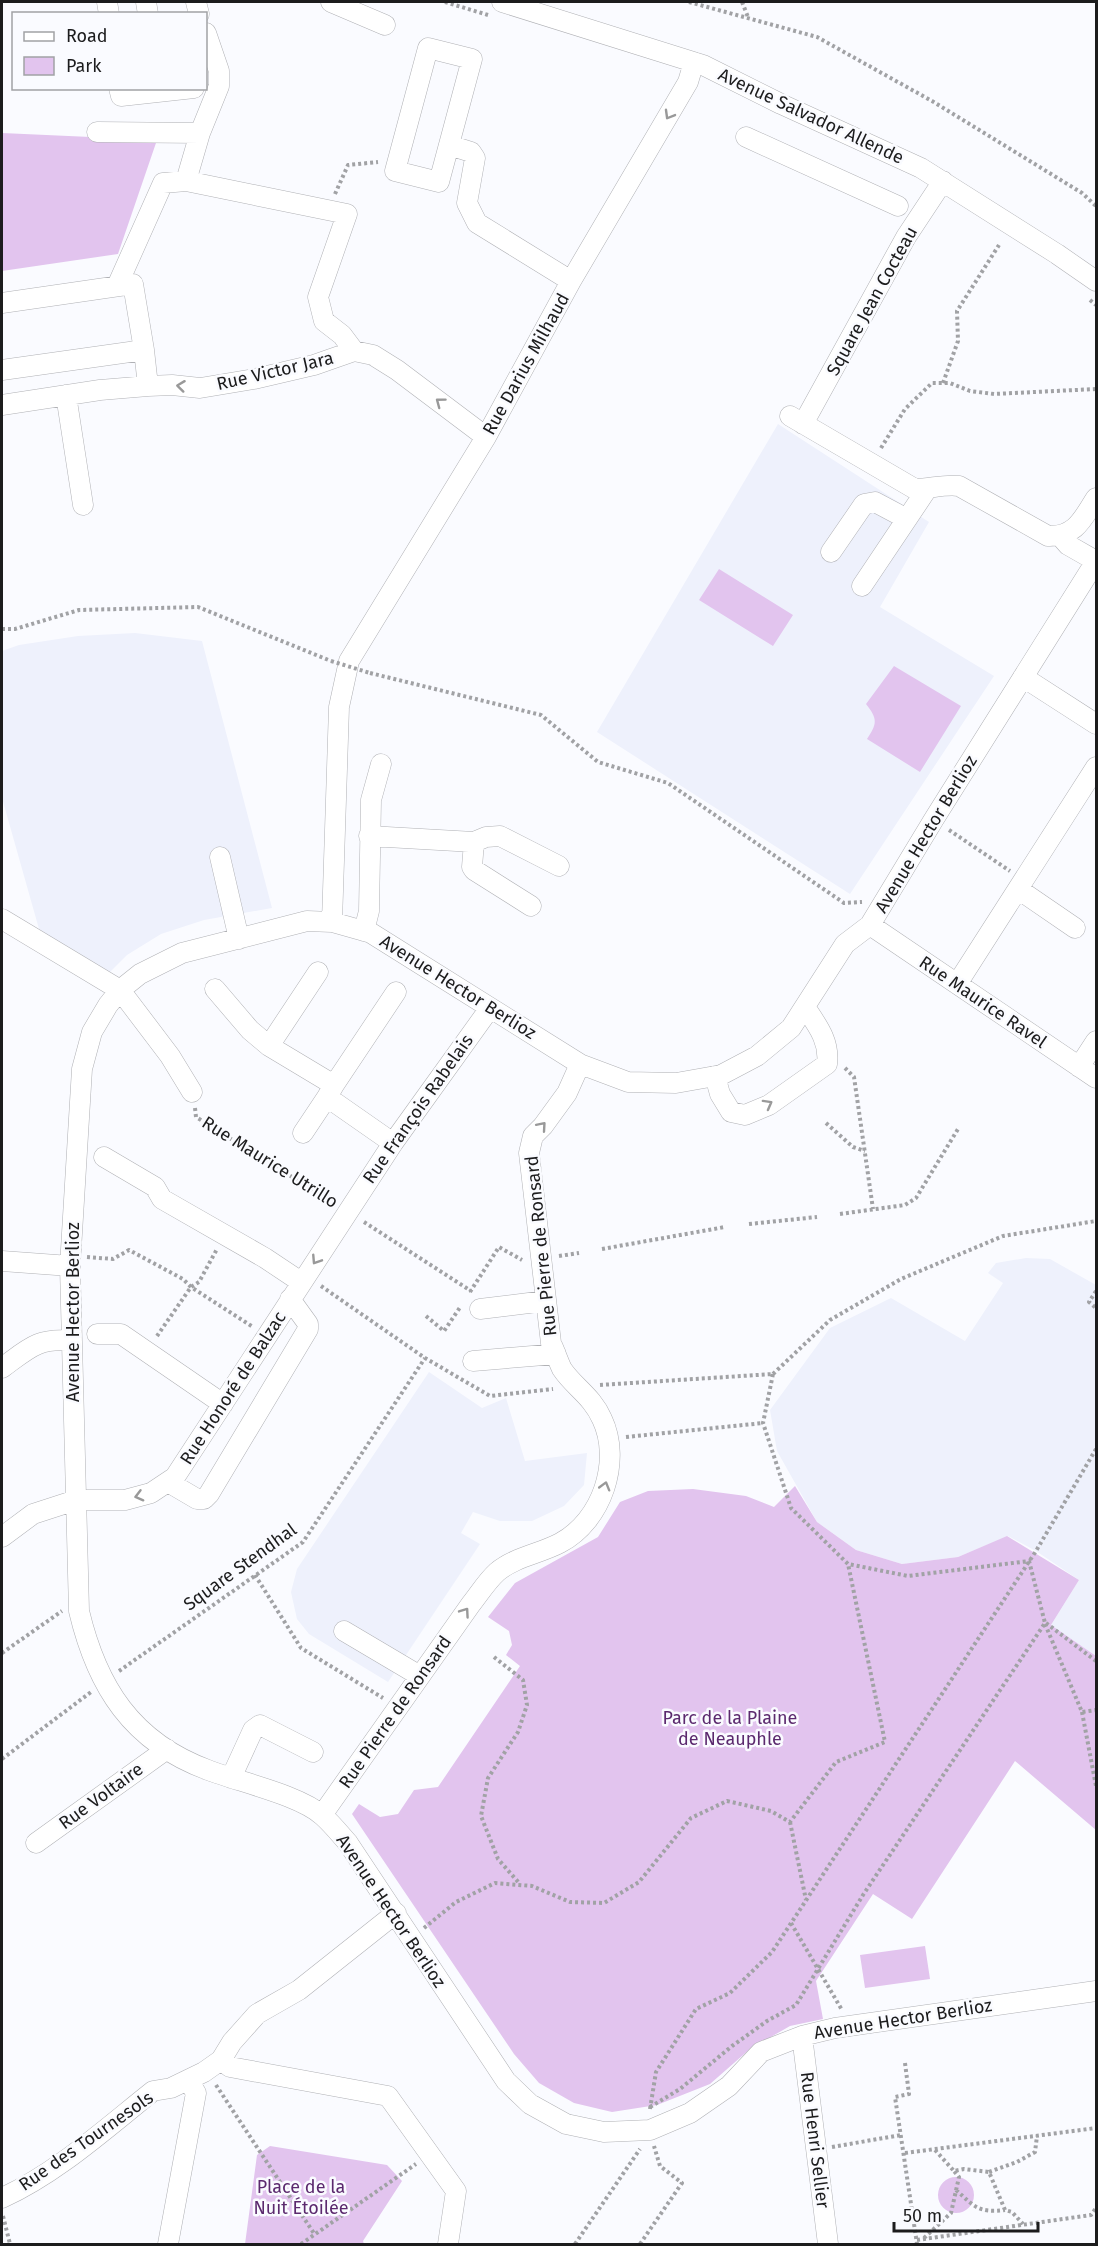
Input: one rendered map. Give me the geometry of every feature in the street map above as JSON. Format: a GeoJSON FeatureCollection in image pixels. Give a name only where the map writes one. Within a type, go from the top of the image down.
{"type":"FeatureCollection","features":[{"type":"Feature","properties":{"kind":"street"},"geometry":{"type":"LineString","coordinates":[[331,2],[385,25]]}},
{"type":"Feature","properties":{"kind":"street","name":"Avenue Salvador Allende"},"geometry":{"type":"LineString","coordinates":[[499,9],[694,62],[921,168],[943,181],[1092,290]]}},
{"type":"Feature","properties":{"kind":"street"},"geometry":{"type":"LineString","coordinates":[[186,181],[212,87],[219,70],[207,36]]}},
{"type":"Feature","properties":{"kind":"street"},"geometry":{"type":"LineString","coordinates":[[428,48],[472,59],[439,182],[395,171],[398,160],[428,48]]}},
{"type":"Feature","properties":{"kind":"street","name":"Rue Darius Milhaud"},"geometry":{"type":"LineString","coordinates":[[332,922],[340,661],[486,437],[571,281],[688,82],[694,62]]}},
{"type":"Feature","properties":{"kind":"street"},"geometry":{"type":"LineString","coordinates":[[119,90],[120,96],[157,90]]}},
{"type":"Feature","properties":{"kind":"street"},"geometry":{"type":"LineString","coordinates":[[97,132],[200,133]]}},
{"type":"Feature","properties":{"kind":"street"},"geometry":{"type":"LineString","coordinates":[[746,137],[898,206]]}},
{"type":"Feature","properties":{"kind":"street"},"geometry":{"type":"LineString","coordinates":[[449,145],[471,152],[476,158],[467,203],[477,223],[571,281]]}},
{"type":"Feature","properties":{"kind":"street"},"geometry":{"type":"LineString","coordinates":[[117,286],[162,183],[186,181],[347,214],[318,297],[324,321],[342,335],[354,351]]}},
{"type":"Feature","properties":{"kind":"street","name":"Square Jean Cocteau"},"geometry":{"type":"LineString","coordinates":[[872,464],[796,420],[906,237],[943,181]]}},
{"type":"Feature","properties":{"kind":"street"},"geometry":{"type":"LineString","coordinates":[[2,303],[133,284],[148,386]]}},
{"type":"Feature","properties":{"kind":"street"},"geometry":{"type":"LineString","coordinates":[[2,370],[144,350]]}},
{"type":"Feature","properties":{"kind":"street","name":"Rue Victor Jara"},"geometry":{"type":"LineString","coordinates":[[2,405],[148,386],[172,384],[200,388],[243,381],[314,364],[354,351],[373,355],[397,370],[486,437]]}},
{"type":"Feature","properties":{"kind":"street"},"geometry":{"type":"LineString","coordinates":[[66,395],[83,505]]}},
{"type":"Feature","properties":{"kind":"street"},"geometry":{"type":"LineString","coordinates":[[872,464],[915,489],[927,489],[944,484],[959,486],[1048,536],[1061,537],[1071,532],[1096,498]]}},
{"type":"Feature","properties":{"kind":"street"},"geometry":{"type":"LineString","coordinates":[[862,586],[927,489]]}},
{"type":"Feature","properties":{"kind":"street"},"geometry":{"type":"LineString","coordinates":[[831,552],[864,504],[875,502],[907,519]]}},
{"type":"Feature","properties":{"kind":"street"},"geometry":{"type":"LineString","coordinates":[[1061,537],[1068,545],[1096,561]]}},
{"type":"Feature","properties":{"kind":"street","name":"Avenue Hector Berlioz"},"geometry":{"type":"LineString","coordinates":[[1096,561],[870,925],[845,944],[791,1028],[757,1056],[714,1076],[676,1083],[628,1082],[580,1064],[371,933],[332,922],[307,921],[182,953],[140,974],[120,990],[92,1032],[82,1069],[70,1261],[79,1611],[86,1639],[104,1682],[115,1702],[131,1720],[167,1749],[206,1770],[299,1802],[322,1815],[348,1843],[506,2081],[530,2104],[566,2124],[652,2138],[729,2086],[761,2052],[801,2036],[843,2027],[1096,1991]]}},
{"type":"Feature","properties":{"kind":"street"},"geometry":{"type":"LineString","coordinates":[[1023,677],[1096,724]]}},
{"type":"Feature","properties":{"kind":"street"},"geometry":{"type":"LineString","coordinates":[[364,931],[369,911],[371,800],[381,764]]}},
{"type":"Feature","properties":{"kind":"street"},"geometry":{"type":"LineString","coordinates":[[957,984],[1096,767]]}},
{"type":"Feature","properties":{"kind":"street"},"geometry":{"type":"LineString","coordinates":[[369,836],[474,842],[486,837],[500,836],[559,866]]}},
{"type":"Feature","properties":{"kind":"street"},"geometry":{"type":"LineString","coordinates":[[474,842],[472,867],[474,870],[531,906]]}},
{"type":"Feature","properties":{"kind":"street"},"geometry":{"type":"LineString","coordinates":[[220,857],[239,939]]}},
{"type":"Feature","properties":{"kind":"street"},"geometry":{"type":"LineString","coordinates":[[1021,885],[1075,928]]}},
{"type":"Feature","properties":{"kind":"street"},"geometry":{"type":"LineString","coordinates":[[2,919],[120,990]]}},
{"type":"Feature","properties":{"kind":"street","name":"Rue Maurice Ravel"},"geometry":{"type":"LineString","coordinates":[[870,925],[1096,1078]]}},
{"type":"Feature","properties":{"kind":"street"},"geometry":{"type":"LineString","coordinates":[[269,1046],[318,972]]}},
{"type":"Feature","properties":{"kind":"street"},"geometry":{"type":"LineString","coordinates":[[215,989],[250,1030],[331,1091],[393,1143]]}},
{"type":"Feature","properties":{"kind":"street","name":"Rue Maurice Utrillo"},"geometry":{"type":"LineString","coordinates":[[120,990],[170,1056],[192,1092]]}},
{"type":"Feature","properties":{"kind":"street"},"geometry":{"type":"LineString","coordinates":[[303,1133],[396,992]]}},
{"type":"Feature","properties":{"kind":"street"},"geometry":{"type":"LineString","coordinates":[[714,1076],[720,1094],[731,1112],[745,1115],[769,1105],[827,1064],[828,1055],[824,1037],[805,1007]]}},
{"type":"Feature","properties":{"kind":"street","name":"Rue François Rabelais"},"geometry":{"type":"LineString","coordinates":[[348,1211],[393,1143],[490,1008]]}},
{"type":"Feature","properties":{"kind":"street"},"geometry":{"type":"LineString","coordinates":[[1079,1066],[1096,1041]]}},
{"type":"Feature","properties":{"kind":"street","name":"Rue Pierre de Ronsard"},"geometry":{"type":"LineString","coordinates":[[322,1815],[471,1604],[497,1572],[513,1562],[560,1543],[578,1529],[603,1493],[610,1466],[609,1439],[603,1420],[594,1402],[563,1369],[551,1343],[529,1154],[533,1136],[567,1093],[580,1064]]}},
{"type":"Feature","properties":{"kind":"street"},"geometry":{"type":"LineString","coordinates":[[104,1157],[155,1187],[162,1199],[304,1279]]}},
{"type":"Feature","properties":{"kind":"street","name":"Rue Honoré de Balzac"},"geometry":{"type":"LineString","coordinates":[[2,1538],[33,1514],[76,1500],[125,1500],[151,1493],[175,1478],[348,1211]]}},
{"type":"Feature","properties":{"kind":"street"},"geometry":{"type":"LineString","coordinates":[[2,1261],[70,1261]]}},
{"type":"Feature","properties":{"kind":"street"},"geometry":{"type":"LineString","coordinates":[[168,1482],[197,1499],[204,1499],[209,1494],[308,1329],[308,1324],[290,1299]]}},
{"type":"Feature","properties":{"kind":"street"},"geometry":{"type":"LineString","coordinates":[[480,1309],[545,1301]]}},
{"type":"Feature","properties":{"kind":"street"},"geometry":{"type":"LineString","coordinates":[[97,1334],[120,1334],[223,1404]]}},
{"type":"Feature","properties":{"kind":"street"},"geometry":{"type":"LineString","coordinates":[[2,1368],[38,1342],[54,1339],[72,1341]]}},
{"type":"Feature","properties":{"kind":"street"},"geometry":{"type":"LineString","coordinates":[[473,1361],[556,1354]]}},
{"type":"Feature","properties":{"kind":"street"},"geometry":{"type":"LineString","coordinates":[[344,1631],[420,1676]]}},
{"type":"Feature","properties":{"kind":"street"},"geometry":{"type":"LineString","coordinates":[[231,1778],[253,1730],[260,1725],[313,1752]]}},
{"type":"Feature","properties":{"kind":"street","name":"Rue Voltaire"},"geometry":{"type":"LineString","coordinates":[[36,1843],[167,1749]]}},
{"type":"Feature","properties":{"kind":"street","name":"Rue des Tournesols"},"geometry":{"type":"LineString","coordinates":[[2,2198],[18,2191],[52,2169],[153,2091],[171,2088],[204,2072],[221,2060],[232,2042],[257,2014],[299,1990],[396,1913]]}},
{"type":"Feature","properties":{"kind":"street","name":"Rue Henri Sellier"},"geometry":{"type":"LineString","coordinates":[[801,2036],[828,2244]]}},
{"type":"Feature","properties":{"kind":"street"},"geometry":{"type":"LineString","coordinates":[[221,2060],[230,2067],[387,2096],[456,2191],[448,2244]]}},
{"type":"Feature","properties":{"kind":"street"},"geometry":{"type":"LineString","coordinates":[[168,2244],[196,2093],[188,2080]]}},
{"type":"Feature","properties":{"kind":"path"},"geometry":{"type":"LineString","coordinates":[[445,2],[499,9]]}},
{"type":"Feature","properties":{"kind":"path"},"geometry":{"type":"LineString","coordinates":[[689,2],[817,38],[961,118],[1082,193],[1096,206]]}},
{"type":"Feature","properties":{"kind":"path"},"geometry":{"type":"LineString","coordinates":[[742,2],[748,17]]}},
{"type":"Feature","properties":{"kind":"path"},"geometry":{"type":"LineString","coordinates":[[327,210],[348,165],[398,160]]}},
{"type":"Feature","properties":{"kind":"path"},"geometry":{"type":"LineString","coordinates":[[943,383],[958,341],[957,310],[999,245]]}},
{"type":"Feature","properties":{"kind":"path"},"geometry":{"type":"LineString","coordinates":[[1092,290],[1096,306]]}},
{"type":"Feature","properties":{"kind":"path"},"geometry":{"type":"LineString","coordinates":[[872,464],[905,409],[932,382],[950,383],[970,391],[994,394],[1096,389]]}},
{"type":"Feature","properties":{"kind":"path"},"geometry":{"type":"LineString","coordinates":[[2,629],[15,629],[79,610],[198,607],[370,673],[541,715],[598,762],[668,783],[844,903],[886,901]]}},
{"type":"Feature","properties":{"kind":"path"},"geometry":{"type":"LineString","coordinates":[[934,819],[1021,885]]}},
{"type":"Feature","properties":{"kind":"path"},"geometry":{"type":"LineString","coordinates":[[827,1064],[846,1068],[854,1077],[873,1209]]}},
{"type":"Feature","properties":{"kind":"path","name":"Rue Maurice Utrillo"},"geometry":{"type":"LineString","coordinates":[[192,1092],[196,1117],[348,1211],[471,1291]]}},
{"type":"Feature","properties":{"kind":"path"},"geometry":{"type":"LineString","coordinates":[[826,1123],[853,1147],[865,1151]]}},
{"type":"Feature","properties":{"kind":"path"},"geometry":{"type":"LineString","coordinates":[[840,1214],[905,1205],[916,1198],[958,1129]]}},
{"type":"Feature","properties":{"kind":"path"},"geometry":{"type":"LineString","coordinates":[[749,1224],[817,1217]]}},
{"type":"Feature","properties":{"kind":"path"},"geometry":{"type":"LineString","coordinates":[[1029,1561],[908,1576],[848,1564],[791,1508],[763,1423],[773,1374],[830,1320],[901,1279],[1003,1236],[1096,1221]]}},
{"type":"Feature","properties":{"kind":"path"},"geometry":{"type":"LineString","coordinates":[[602,1249],[725,1227]]}},
{"type":"Feature","properties":{"kind":"path"},"geometry":{"type":"LineString","coordinates":[[146,1351],[191,1287],[199,1282],[225,1236]]}},
{"type":"Feature","properties":{"kind":"path"},"geometry":{"type":"LineString","coordinates":[[426,1316],[444,1331],[499,1247],[523,1261],[579,1253]]}},
{"type":"Feature","properties":{"kind":"path"},"geometry":{"type":"LineString","coordinates":[[70,1261],[113,1259],[129,1250],[183,1280],[266,1336]]}},
{"type":"Feature","properties":{"kind":"path"},"geometry":{"type":"LineString","coordinates":[[304,1279],[425,1358],[490,1396],[579,1386],[773,1374]]}},
{"type":"Feature","properties":{"kind":"path"},"geometry":{"type":"LineString","coordinates":[[1096,1291],[1089,1302],[1096,1308]]}},
{"type":"Feature","properties":{"kind":"path","name":"Square Stendhal"},"geometry":{"type":"LineString","coordinates":[[2,1759],[104,1682],[303,1542],[425,1358]]}},
{"type":"Feature","properties":{"kind":"path"},"geometry":{"type":"LineString","coordinates":[[609,1439],[763,1423]]}},
{"type":"Feature","properties":{"kind":"path"},"geometry":{"type":"LineString","coordinates":[[640,2244],[682,2183],[660,2166],[652,2138],[650,2108],[656,2072],[696,2009],[730,1993],[772,1952],[1029,1561],[1096,1449]]}},
{"type":"Feature","properties":{"kind":"path"},"geometry":{"type":"LineString","coordinates":[[1029,1561],[1045,1623],[1082,1712],[1096,1786]]}},
{"type":"Feature","properties":{"kind":"path"},"geometry":{"type":"LineString","coordinates":[[790,1822],[836,1762],[885,1742],[848,1564]]}},
{"type":"Feature","properties":{"kind":"path"},"geometry":{"type":"LineString","coordinates":[[255,1575],[301,1648],[398,1708]]}},
{"type":"Feature","properties":{"kind":"path"},"geometry":{"type":"LineString","coordinates":[[2,1653],[60,1611],[79,1611]]}},
{"type":"Feature","properties":{"kind":"path"},"geometry":{"type":"LineString","coordinates":[[1045,1623],[1096,1661]]}},
{"type":"Feature","properties":{"kind":"path"},"geometry":{"type":"LineString","coordinates":[[650,2108],[680,2089],[732,2046],[767,2021],[796,2004],[863,1895],[1045,1623]]}},
{"type":"Feature","properties":{"kind":"path"},"geometry":{"type":"LineString","coordinates":[[494,1657],[523,1680],[527,1705],[518,1732],[488,1778],[481,1816],[498,1859],[520,1885]]}},
{"type":"Feature","properties":{"kind":"path"},"geometry":{"type":"LineString","coordinates":[[1082,1712],[1096,1710]]}},
{"type":"Feature","properties":{"kind":"path"},"geometry":{"type":"LineString","coordinates":[[412,1938],[456,1902],[495,1883],[532,1886],[570,1902],[604,1903],[639,1882],[691,1818],[727,1801],[771,1811],[790,1822],[806,1901]]}},
{"type":"Feature","properties":{"kind":"path"},"geometry":{"type":"LineString","coordinates":[[791,1923],[842,2009],[843,2027]]}},
{"type":"Feature","properties":{"kind":"path"},"geometry":{"type":"LineString","coordinates":[[905,2063],[909,2094],[895,2097],[917,2242],[924,2239],[1091,2215],[1096,2208]]}},
{"type":"Feature","properties":{"kind":"path"},"geometry":{"type":"LineString","coordinates":[[214,2082],[315,2235]]}},
{"type":"Feature","properties":{"kind":"path"},"geometry":{"type":"LineString","coordinates":[[905,2153],[1096,2128]]}},
{"type":"Feature","properties":{"kind":"path"},"geometry":{"type":"LineString","coordinates":[[817,2149],[901,2135]]}},
{"type":"Feature","properties":{"kind":"path"},"geometry":{"type":"LineString","coordinates":[[954,2171],[970,2169],[989,2172],[1017,2162],[1035,2152],[1037,2136]]}},
{"type":"Feature","properties":{"kind":"path"},"geometry":{"type":"LineString","coordinates":[[575,2244],[639,2149],[652,2138]]}},
{"type":"Feature","properties":{"kind":"path"},"geometry":{"type":"LineString","coordinates":[[924,2239],[951,2213],[958,2176],[934,2150]]}},
{"type":"Feature","properties":{"kind":"path"},"geometry":{"type":"LineString","coordinates":[[301,2244],[429,2154]]}},
{"type":"Feature","properties":{"kind":"path"},"geometry":{"type":"LineString","coordinates":[[989,2172],[1005,2210]]}},
{"type":"Feature","properties":{"kind":"path"},"geometry":{"type":"LineString","coordinates":[[956,2190],[980,2210],[1012,2212],[1024,2225]]}},
{"type":"Feature","properties":{"kind":"path"},"geometry":{"type":"LineString","coordinates":[[2,2212],[10,2244]]}},
{"type":"Feature","properties":{"kind":"shaded area"},"geometry":{"type":"Polygon","coordinates":[[[778,424],[929,522],[880,607],[994,676],[850,894],[597,732],[778,424]]]}},
{"type":"Feature","properties":{"kind":"shaded area"},"geometry":{"type":"Polygon","coordinates":[[[135,633],[202,641],[272,908],[204,920],[161,934],[127,955],[105,977],[39,929],[2,798],[2,651],[19,645],[78,636],[135,633]]]}},
{"type":"Feature","properties":{"kind":"shaded area"},"geometry":{"type":"Polygon","coordinates":[[[1026,1258],[1050,1259],[1096,1285],[1096,1656],[1051,1625],[1079,1580],[1036,1551],[1008,1536],[958,1557],[902,1564],[856,1550],[817,1522],[777,1451],[770,1410],[830,1328],[891,1298],[965,1341],[1003,1283],[988,1273],[996,1263],[1026,1258]]]}},
{"type":"Feature","properties":{"kind":"shaded area"},"geometry":{"type":"Polygon","coordinates":[[[429,1372],[482,1408],[506,1398],[525,1461],[587,1453],[584,1485],[564,1506],[532,1521],[500,1521],[473,1512],[461,1533],[480,1544],[388,1682],[309,1634],[297,1619],[291,1592],[297,1569],[429,1372]]]}},
{"type":"Feature","properties":{"kind":"green space"},"geometry":{"type":"Polygon","coordinates":[[[2,133],[157,140],[118,254],[2,271],[2,133]]]}},
{"type":"Feature","properties":{"kind":"green space"},"geometry":{"type":"Polygon","coordinates":[[[719,569],[793,615],[773,646],[699,600],[719,569]]]}},
{"type":"Feature","properties":{"kind":"green space"},"geometry":{"type":"Polygon","coordinates":[[[894,666],[961,706],[920,772],[867,739],[875,722],[866,704],[894,666]]]}},
{"type":"Feature","properties":{"kind":"green space","name":"Parc de la Plaine de Neauphle"},"geometry":{"type":"Polygon","coordinates":[[[795,1486],[817,1522],[856,1550],[902,1564],[958,1557],[1007,1536],[1079,1580],[1051,1625],[1096,1656],[1096,1830],[1015,1761],[912,1919],[873,1894],[816,1981],[823,2019],[790,2026],[750,2049],[710,2084],[657,2105],[612,2112],[574,2103],[539,2083],[514,2054],[352,1814],[359,1804],[380,1817],[398,1814],[414,1790],[438,1787],[520,1666],[506,1655],[512,1645],[509,1631],[488,1617],[515,1583],[598,1537],[620,1502],[648,1491],[693,1489],[746,1496],[774,1507],[795,1486]]]}},
{"type":"Feature","properties":{"kind":"green space"},"geometry":{"type":"Polygon","coordinates":[[[925,1946],[930,1979],[865,1988],[860,1955],[925,1946]]]}},
{"type":"Feature","properties":{"kind":"green space","name":"Place de la Nuit Étoilée"},"geometry":{"type":"Polygon","coordinates":[[[270,2146],[387,2165],[402,2181],[363,2241],[364,2244],[245,2244],[257,2155],[270,2146]]]}},
{"type":"Feature","properties":{"kind":"green space"},"geometry":{"type":"Polygon","coordinates":[[[956,2177],[969,2182],[974,2195],[969,2208],[956,2213],[943,2208],[938,2195],[943,2182],[956,2177]]]}}]}
